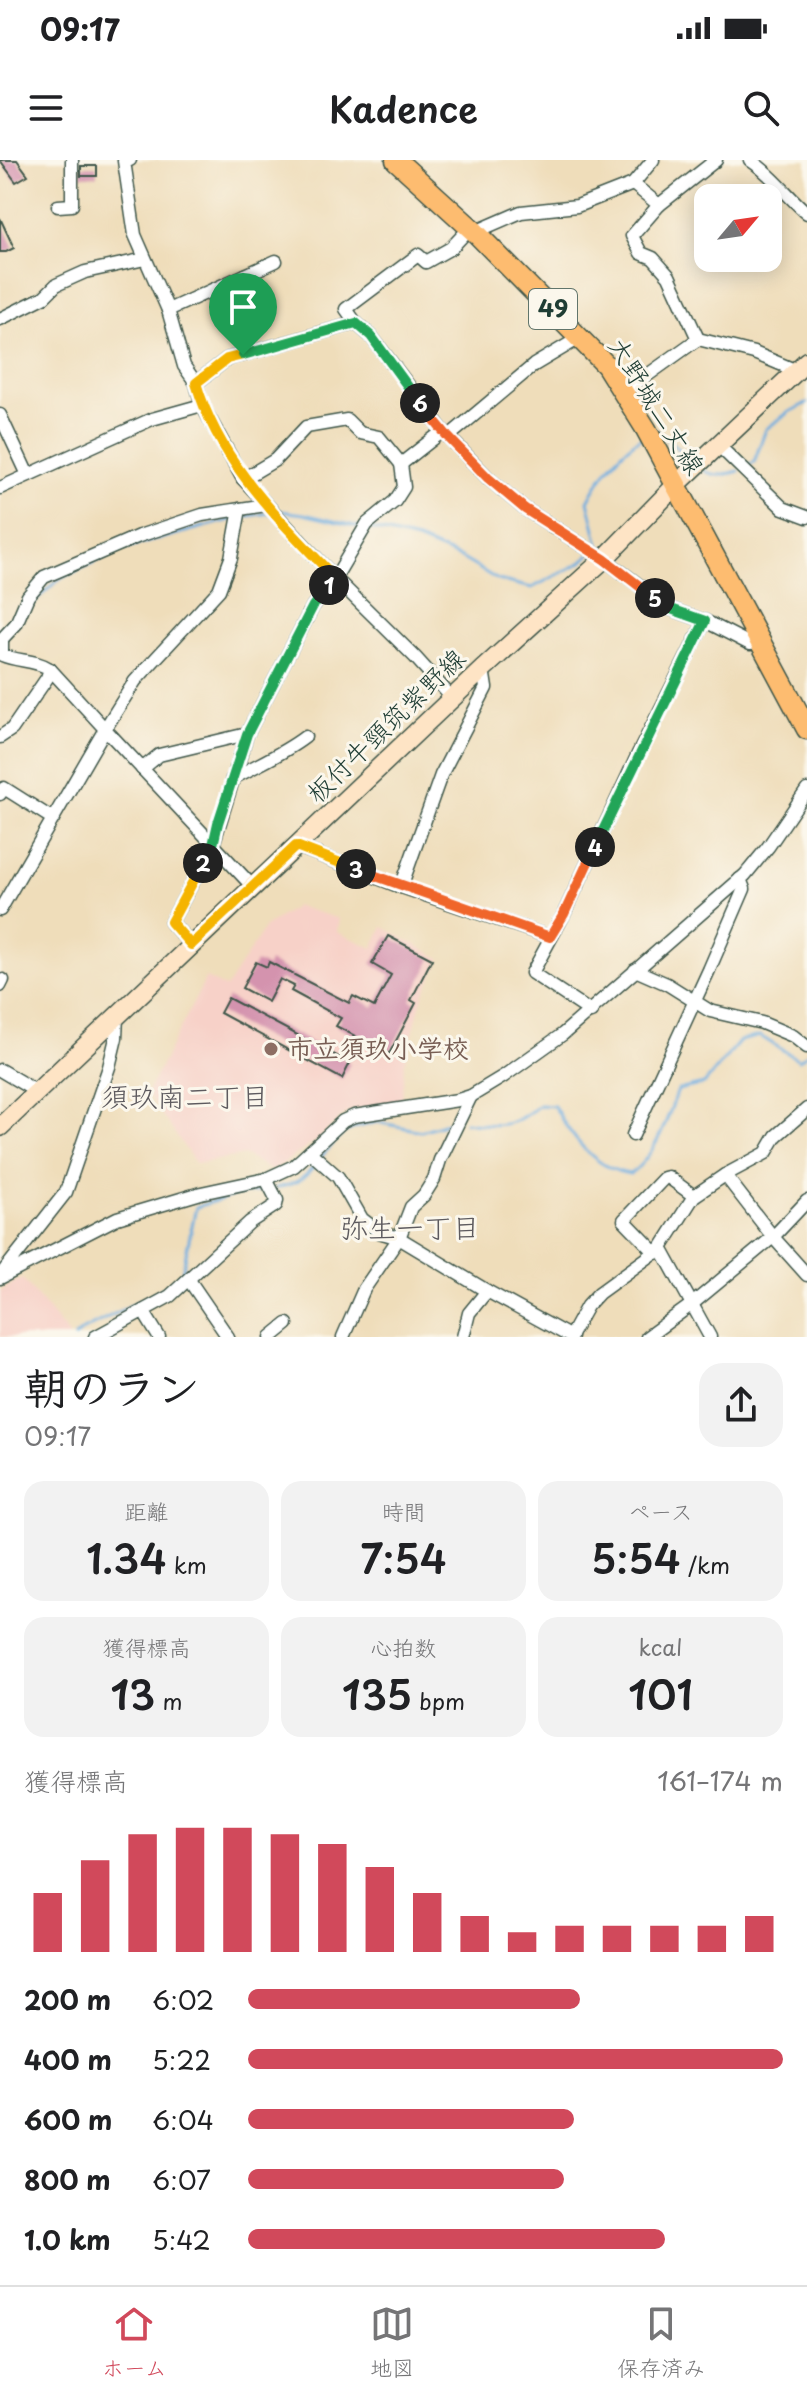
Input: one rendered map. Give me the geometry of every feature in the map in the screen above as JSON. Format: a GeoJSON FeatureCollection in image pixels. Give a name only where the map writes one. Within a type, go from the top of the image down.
{"type":"FeatureCollection","features":[{"type":"Feature","properties":{"kind":"main road","name":"大野城二丈線"},"geometry":{"type":"LineString","coordinates":[[396,160],[473,230],[606,365],[676,485],[807,729]]}},
{"type":"Feature","properties":{"kind":"main road","name":"板付牛頸筑紫野線"},"geometry":{"type":"LineString","coordinates":[[0,1127],[483,669],[604,559],[676,485],[802,366]]}},
{"type":"Feature","properties":{"kind":"street"},"geometry":{"type":"LineString","coordinates":[[58,206],[72,205],[72,160]]}},
{"type":"Feature","properties":{"kind":"street"},"geometry":{"type":"LineString","coordinates":[[122,160],[135,235],[168,310],[184,366],[196,383],[202,405],[243,479],[453,699]]}},
{"type":"Feature","properties":{"kind":"street"},"geometry":{"type":"LineString","coordinates":[[653,160],[633,184],[577,206],[521,212],[473,230],[451,248],[426,262],[418,255],[346,309],[371,336],[445,434],[488,478],[525,509],[604,559],[671,609],[705,621],[750,644],[762,643]]}},
{"type":"Feature","properties":{"kind":"street"},"geometry":{"type":"LineString","coordinates":[[698,339],[669,276],[653,258],[641,253],[632,236],[659,205],[716,160]]}},
{"type":"Feature","properties":{"kind":"street"},"geometry":{"type":"LineString","coordinates":[[750,160],[807,213]]}},
{"type":"Feature","properties":{"kind":"street"},"geometry":{"type":"LineString","coordinates":[[633,184],[659,205]]}},
{"type":"Feature","properties":{"kind":"street"},"geometry":{"type":"LineString","coordinates":[[0,319],[44,297],[56,285],[85,272],[145,259]]}},
{"type":"Feature","properties":{"kind":"street"},"geometry":{"type":"LineString","coordinates":[[168,310],[276,261]]}},
{"type":"Feature","properties":{"kind":"street"},"geometry":{"type":"LineString","coordinates":[[243,355],[241,340],[246,334],[241,316],[253,307],[245,275]]}},
{"type":"Feature","properties":{"kind":"street"},"geometry":{"type":"LineString","coordinates":[[196,383],[227,359],[356,323]]}},
{"type":"Feature","properties":{"kind":"street"},"geometry":{"type":"LineString","coordinates":[[401,464],[534,365],[581,337]]}},
{"type":"Feature","properties":{"kind":"street"},"geometry":{"type":"LineString","coordinates":[[624,392],[698,339],[802,366]]}},
{"type":"Feature","properties":{"kind":"street"},"geometry":{"type":"LineString","coordinates":[[0,488],[152,419],[202,405]]}},
{"type":"Feature","properties":{"kind":"street"},"geometry":{"type":"LineString","coordinates":[[0,415],[28,475]]}},
{"type":"Feature","properties":{"kind":"street"},"geometry":{"type":"LineString","coordinates":[[191,945],[171,922],[213,845],[247,734],[313,606],[335,578],[367,524],[395,501],[404,487],[401,464],[379,437],[360,433],[347,420],[306,427],[275,460],[243,479]]}},
{"type":"Feature","properties":{"kind":"street"},"geometry":{"type":"LineString","coordinates":[[718,445],[783,508],[807,517]]}},
{"type":"Feature","properties":{"kind":"street"},"geometry":{"type":"LineString","coordinates":[[253,887],[50,669],[38,662],[12,660],[2,655],[1,640],[16,624],[28,596],[44,577],[139,536],[202,515],[266,505]]}},
{"type":"Feature","properties":{"kind":"street"},"geometry":{"type":"LineString","coordinates":[[0,910],[135,681],[219,590],[231,558],[240,509]]}},
{"type":"Feature","properties":{"kind":"street"},"geometry":{"type":"LineString","coordinates":[[591,1012],[532,973],[564,914],[639,752],[705,621]]}},
{"type":"Feature","properties":{"kind":"street"},"geometry":{"type":"LineString","coordinates":[[0,737],[12,729],[50,669]]}},
{"type":"Feature","properties":{"kind":"street"},"geometry":{"type":"LineString","coordinates":[[401,887],[441,775],[486,688],[483,669]]}},
{"type":"Feature","properties":{"kind":"street"},"geometry":{"type":"LineString","coordinates":[[142,769],[159,755],[247,734]]}},
{"type":"Feature","properties":{"kind":"street"},"geometry":{"type":"LineString","coordinates":[[232,779],[271,756],[288,750],[305,737]]}},
{"type":"Feature","properties":{"kind":"street"},"geometry":{"type":"LineString","coordinates":[[0,794],[4,788],[53,819]]}},
{"type":"Feature","properties":{"kind":"street"},"geometry":{"type":"LineString","coordinates":[[0,1277],[117,1218],[215,1190],[268,1182],[311,1153],[343,1121],[354,1116],[471,1096],[504,1076],[591,1012],[740,879],[768,847],[807,790]]}},
{"type":"Feature","properties":{"kind":"street"},"geometry":{"type":"LineString","coordinates":[[296,846],[401,887],[550,937]]}},
{"type":"Feature","properties":{"kind":"street"},"geometry":{"type":"LineString","coordinates":[[633,1135],[744,889],[740,879]]}},
{"type":"Feature","properties":{"kind":"street"},"geometry":{"type":"LineString","coordinates":[[635,970],[667,984],[710,1011],[771,1026],[793,1036],[807,1047]]}},
{"type":"Feature","properties":{"kind":"street"},"geometry":{"type":"LineString","coordinates":[[0,1277],[66,1192],[109,1067],[116,1038],[117,1016]]}},
{"type":"Feature","properties":{"kind":"street"},"geometry":{"type":"LineString","coordinates":[[0,1070],[37,1092]]}},
{"type":"Feature","properties":{"kind":"street"},"geometry":{"type":"LineString","coordinates":[[343,1337],[364,1289],[399,1238],[411,1207],[424,1195],[434,1179],[471,1096]]}},
{"type":"Feature","properties":{"kind":"street"},"geometry":{"type":"LineString","coordinates":[[311,1153],[338,1177],[362,1219],[379,1232],[399,1238],[487,1291],[571,1336],[587,1306],[599,1293],[659,1250],[694,1196],[766,1153],[776,1136],[807,1109]]}},
{"type":"Feature","properties":{"kind":"street"},"geometry":{"type":"LineString","coordinates":[[725,1175],[807,1275]]}},
{"type":"Feature","properties":{"kind":"street"},"geometry":{"type":"LineString","coordinates":[[694,1196],[668,1177],[664,1178],[624,1220],[659,1250],[710,1337]]}},
{"type":"Feature","properties":{"kind":"street"},"geometry":{"type":"LineString","coordinates":[[95,1337],[170,1296],[250,1222],[276,1205],[277,1200],[268,1182]]}},
{"type":"Feature","properties":{"kind":"street"},"geometry":{"type":"LineString","coordinates":[[647,1337],[773,1237],[807,1201]]}},
{"type":"Feature","properties":{"kind":"street"},"geometry":{"type":"LineString","coordinates":[[189,1280],[228,1337]]}},
{"type":"Feature","properties":{"kind":"street"},"geometry":{"type":"LineString","coordinates":[[463,1337],[469,1313],[487,1291]]}},
{"type":"Feature","properties":{"kind":"street"},"geometry":{"type":"LineString","coordinates":[[143,1311],[159,1337]]}},
{"type":"Feature","properties":{"kind":"street"},"geometry":{"type":"LineString","coordinates":[[271,1337],[287,1324]]}},
{"type":"Feature","properties":{"kind":"shaded area"},"geometry":{"type":"Polygon","coordinates":[[[296,906],[339,919],[337,932],[373,948],[383,927],[441,959],[423,995],[404,1065],[402,1101],[347,1112],[315,1142],[272,1171],[244,1155],[196,1164],[147,1093],[206,978],[226,988],[265,927],[296,906]]]}},
{"type":"Feature","properties":{"kind":"shaded area"},"geometry":{"type":"Polygon","coordinates":[[[22,1278],[68,1337],[0,1337],[0,1291],[22,1278]]]}},
{"type":"Feature","properties":{"kind":"building"},"geometry":{"type":"Polygon","coordinates":[[[0,160],[17,160],[28,175],[16,182],[0,160]]]}},
{"type":"Feature","properties":{"kind":"building"},"geometry":{"type":"Polygon","coordinates":[[[81,166],[97,166],[97,176],[81,176],[81,166]]]}},
{"type":"Feature","properties":{"kind":"building"},"geometry":{"type":"Polygon","coordinates":[[[0,218],[14,248],[6,252],[0,252],[0,218]]]}},
{"type":"Feature","properties":{"kind":"building"},"geometry":{"type":"Polygon","coordinates":[[[388,936],[432,959],[411,1000],[416,1003],[389,1054],[336,1026],[341,1018],[291,991],[294,986],[280,979],[268,1002],[242,988],[256,962],[267,967],[269,962],[349,1003],[353,996],[374,1007],[391,975],[372,964],[388,936]]]}},
{"type":"Feature","properties":{"kind":"building"},"geometry":{"type":"Polygon","coordinates":[[[228,998],[350,1063],[342,1079],[220,1013],[228,998]]]}},
{"type":"Feature","properties":{"kind":"waterway"},"geometry":{"type":"LineString","coordinates":[[745,467],[754,462],[766,429],[807,403]]}},
{"type":"Feature","properties":{"kind":"waterway"},"geometry":{"type":"LineString","coordinates":[[656,430],[692,460]]}},
{"type":"Feature","properties":{"kind":"waterway"},"geometry":{"type":"LineString","coordinates":[[595,549],[599,545],[588,501],[611,465],[625,449],[642,437]]}},
{"type":"Feature","properties":{"kind":"waterway"},"geometry":{"type":"LineString","coordinates":[[701,468],[714,474],[739,471]]}},
{"type":"Feature","properties":{"kind":"waterway"},"geometry":{"type":"LineString","coordinates":[[281,511],[359,527]]}},
{"type":"Feature","properties":{"kind":"waterway"},"geometry":{"type":"LineString","coordinates":[[241,517],[269,513]]}},
{"type":"Feature","properties":{"kind":"waterway"},"geometry":{"type":"LineString","coordinates":[[125,548],[234,519]]}},
{"type":"Feature","properties":{"kind":"waterway"},"geometry":{"type":"LineString","coordinates":[[371,529],[417,540],[461,558],[498,580],[532,588],[582,562],[590,554]]}},
{"type":"Feature","properties":{"kind":"waterway"},"geometry":{"type":"LineString","coordinates":[[28,608],[59,579],[118,551]]}},
{"type":"Feature","properties":{"kind":"waterway"},"geometry":{"type":"LineString","coordinates":[[465,1122],[505,1124],[521,1118],[539,1105],[554,1106],[576,1139],[594,1158],[617,1171],[630,1174],[654,1147],[678,1090],[704,1084],[740,1041],[760,1036],[799,1060],[807,1054]]}},
{"type":"Feature","properties":{"kind":"waterway"},"geometry":{"type":"LineString","coordinates":[[320,1158],[344,1132],[358,1127],[377,1122],[421,1131],[453,1121]]}},
{"type":"Feature","properties":{"kind":"waterway"},"geometry":{"type":"LineString","coordinates":[[276,1188],[299,1180],[316,1164]]}},
{"type":"Feature","properties":{"kind":"waterway"},"geometry":{"type":"LineString","coordinates":[[75,1337],[169,1286],[182,1273],[196,1207],[235,1195],[269,1190]]}},
{"type":"Feature","properties":{"kind":"place","name":"市立須玖小学校"},"geometry":{"type":"Point","coordinates":[271,1049]}},
{"type":"Feature","properties":{"kind":"district","name":"須玖南二丁目"},"geometry":{"type":"Point","coordinates":[185,1097]}},
{"type":"Feature","properties":{"kind":"district","name":"弥生一丁目"},"geometry":{"type":"Point","coordinates":[410,1228]}},
{"type":"Feature","properties":{"kind":"route"},"geometry":{"type":"LineString","coordinates":[[356,323],[371,336],[405,385],[448,437],[488,478],[525,509],[604,559],[671,609],[705,621],[639,752],[564,914],[550,937],[401,887],[296,846],[191,945],[171,922],[213,845],[247,734],[313,606],[335,578],[243,479],[202,405],[196,383],[227,359],[243,355],[356,323]]}}]}
